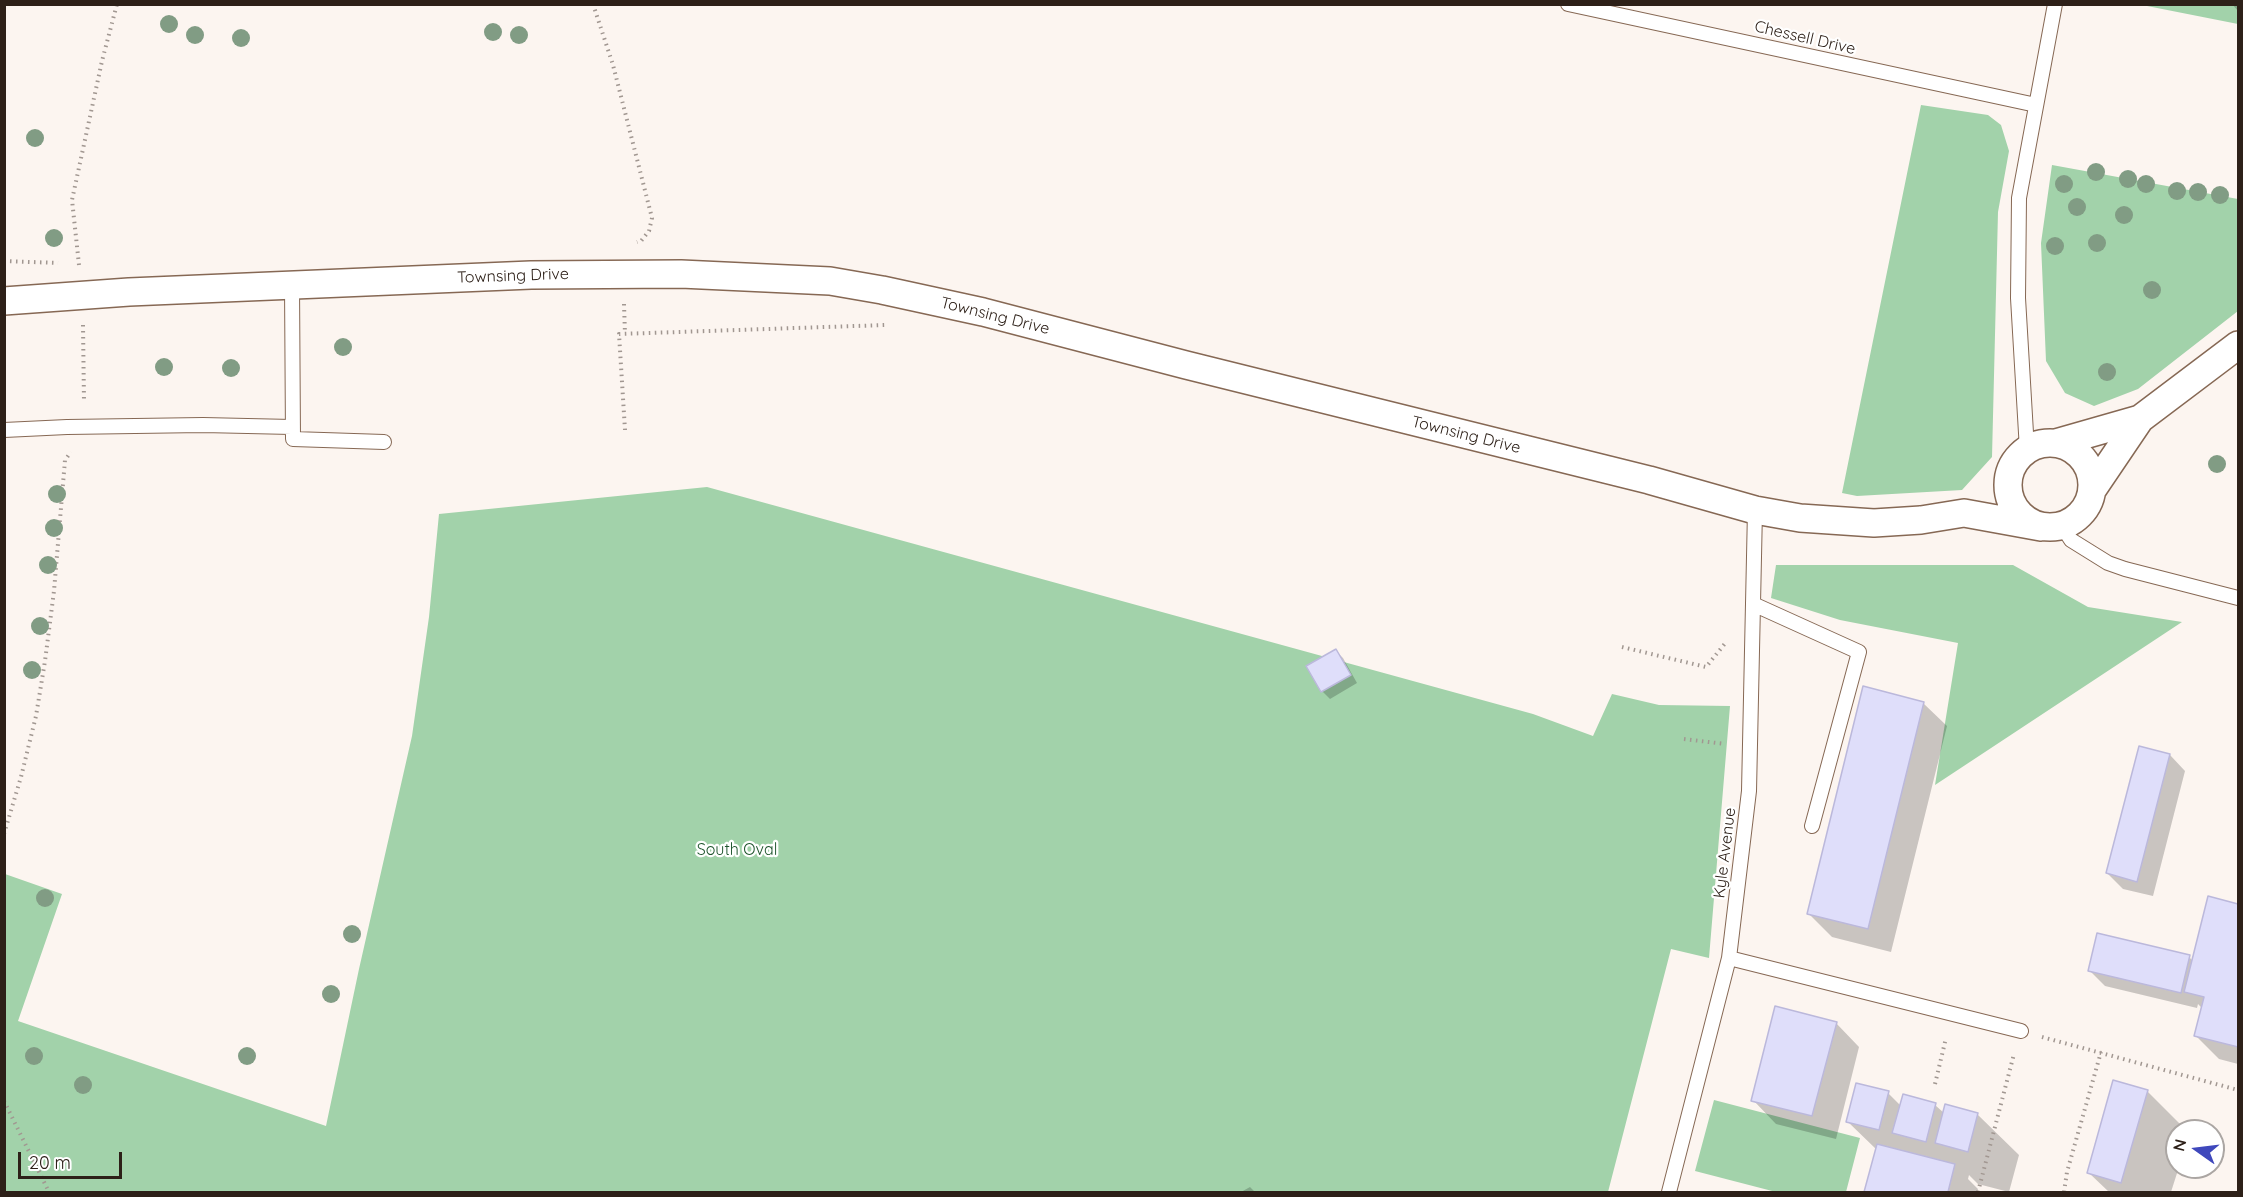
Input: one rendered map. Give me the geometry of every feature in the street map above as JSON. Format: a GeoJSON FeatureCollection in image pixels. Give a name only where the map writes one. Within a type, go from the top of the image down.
{"type":"FeatureCollection","features":[{"type":"Feature","properties":{"kind":"street","name":"Townsing Drive"},"geometry":{"type":"LineString","coordinates":[[4,301],[531,275],[640,273],[830,281],[983,312],[1649,480],[1755,510],[1800,518],[1874,523],[1921,520],[1964,513],[2052,526]]}},
{"type":"Feature","properties":{"kind":"street"},"geometry":{"type":"LineString","coordinates":[[2140,419],[2027,450],[2018,458],[2008,478],[2012,504],[2019,514],[2029,522],[2052,526],[2078,518],[2086,507],[2092,490],[2140,419],[2238,345]]}},
{"type":"Feature","properties":{"kind":"street"},"geometry":{"type":"LineString","coordinates":[[2056,443],[2080,454],[2088,465],[2092,477],[2092,490]]}},
{"type":"Feature","properties":{"kind":"street","name":"Townsing Drive"},"geometry":{"type":"LineString","coordinates":[[1964,513],[2008,478]]}},
{"type":"Feature","properties":{"kind":"lane","name":"Chessell Drive"},"geometry":{"type":"LineString","coordinates":[[1568,4],[2036,105]]}},
{"type":"Feature","properties":{"kind":"lane"},"geometry":{"type":"LineString","coordinates":[[2027,450],[2018,298],[2019,198],[2055,4]]}},
{"type":"Feature","properties":{"kind":"lane"},"geometry":{"type":"LineString","coordinates":[[292,285],[293,439],[384,442]]}},
{"type":"Feature","properties":{"kind":"lane"},"geometry":{"type":"LineString","coordinates":[[4,430],[203,424],[292,426]]}},
{"type":"Feature","properties":{"kind":"lane","name":"Kyle Avenue"},"geometry":{"type":"LineString","coordinates":[[1669,1192],[1729,958],[1749,791],[1755,510]]}},
{"type":"Feature","properties":{"kind":"lane"},"geometry":{"type":"LineString","coordinates":[[2052,526],[2071,540],[2117,566],[2238,598]]}},
{"type":"Feature","properties":{"kind":"lane"},"geometry":{"type":"LineString","coordinates":[[1753,604],[1859,652],[1812,826]]}},
{"type":"Feature","properties":{"kind":"lane"},"geometry":{"type":"LineString","coordinates":[[1729,958],[2021,1031]]}},
{"type":"Feature","properties":{"kind":"path"},"geometry":{"type":"LineString","coordinates":[[79,274],[72,200],[102,61],[117,4]]}},
{"type":"Feature","properties":{"kind":"path"},"geometry":{"type":"LineString","coordinates":[[592,4],[613,65],[652,218],[649,231],[641,241],[631,243]]}},
{"type":"Feature","properties":{"kind":"path"},"geometry":{"type":"LineString","coordinates":[[4,261],[91,264]]}},
{"type":"Feature","properties":{"kind":"path"},"geometry":{"type":"LineString","coordinates":[[623,294],[625,334]]}},
{"type":"Feature","properties":{"kind":"path"},"geometry":{"type":"LineString","coordinates":[[4,834],[24,767],[45,661],[66,460],[71,452],[81,450],[84,427],[83,320]]}},
{"type":"Feature","properties":{"kind":"path"},"geometry":{"type":"LineString","coordinates":[[625,430],[620,334],[895,325]]}},
{"type":"Feature","properties":{"kind":"path"},"geometry":{"type":"LineString","coordinates":[[1622,647],[1706,667],[1730,637]]}},
{"type":"Feature","properties":{"kind":"path"},"geometry":{"type":"LineString","coordinates":[[1684,739],[1729,744]]}},
{"type":"Feature","properties":{"kind":"path"},"geometry":{"type":"LineString","coordinates":[[1935,1084],[1951,1014]]}},
{"type":"Feature","properties":{"kind":"path"},"geometry":{"type":"LineString","coordinates":[[1978,1192],[2021,1031],[2238,1090]]}},
{"type":"Feature","properties":{"kind":"path"},"geometry":{"type":"LineString","coordinates":[[2064,1192],[2067,1172],[2101,1052]]}},
{"type":"Feature","properties":{"kind":"path"},"geometry":{"type":"LineString","coordinates":[[4,1101],[49,1192]]}},
{"type":"Feature","properties":{"kind":"green space"},"geometry":{"type":"Polygon","coordinates":[[[2142,5],[2238,5],[2238,24],[2142,5]]]}},
{"type":"Feature","properties":{"kind":"green space"},"geometry":{"type":"Polygon","coordinates":[[[1921,105],[1988,115],[2001,125],[2009,151],[1998,212],[1992,457],[1962,490],[1857,496],[1842,493],[1921,105]]]}},
{"type":"Feature","properties":{"kind":"green space"},"geometry":{"type":"Polygon","coordinates":[[[2052,165],[2238,199],[2238,311],[2138,389],[2094,406],[2065,393],[2046,361],[2041,243],[2052,165]]]}},
{"type":"Feature","properties":{"kind":"green space","name":"South Oval"},"geometry":{"type":"Polygon","coordinates":[[[707,487],[1533,714],[1593,736],[1612,694],[1659,705],[1730,706],[1709,958],[1671,949],[1608,1192],[5,1192],[5,874],[62,894],[18,1021],[326,1126],[412,736],[429,617],[439,514],[707,487]]]}},
{"type":"Feature","properties":{"kind":"green space"},"geometry":{"type":"Polygon","coordinates":[[[1776,565],[2013,565],[2088,607],[2182,622],[1935,785],[1958,643],[1840,620],[1771,598],[1776,565]]]}},
{"type":"Feature","properties":{"kind":"green space"},"geometry":{"type":"Polygon","coordinates":[[[1714,1100],[1860,1138],[1846,1192],[1776,1192],[1695,1171],[1714,1100]]]}},
{"type":"Feature","properties":{"kind":"building"},"geometry":{"type":"Polygon","coordinates":[[[1336,649],[1351,675],[1321,692],[1306,666],[1336,649]]]}},
{"type":"Feature","properties":{"kind":"building"},"geometry":{"type":"Polygon","coordinates":[[[1863,686],[1924,702],[1868,929],[1807,914],[1863,686]]]}},
{"type":"Feature","properties":{"kind":"building"},"geometry":{"type":"Polygon","coordinates":[[[2139,746],[2170,754],[2137,882],[2106,873],[2139,746]]]}},
{"type":"Feature","properties":{"kind":"building"},"geometry":{"type":"Polygon","coordinates":[[[2208,896],[2238,904],[2238,1047],[2194,1036],[2204,997],[2184,992],[2208,896]]]}},
{"type":"Feature","properties":{"kind":"building"},"geometry":{"type":"Polygon","coordinates":[[[2097,933],[2190,955],[2181,993],[2088,971],[2097,933]]]}},
{"type":"Feature","properties":{"kind":"building"},"geometry":{"type":"Polygon","coordinates":[[[1775,1006],[1837,1022],[1812,1116],[1751,1101],[1775,1006]]]}},
{"type":"Feature","properties":{"kind":"building"},"geometry":{"type":"Polygon","coordinates":[[[2113,1080],[2148,1090],[2121,1183],[2087,1173],[2113,1080]]]}},
{"type":"Feature","properties":{"kind":"building"},"geometry":{"type":"Polygon","coordinates":[[[1856,1083],[1889,1091],[1879,1130],[1846,1122],[1856,1083]]]}},
{"type":"Feature","properties":{"kind":"building"},"geometry":{"type":"Polygon","coordinates":[[[1903,1094],[1936,1103],[1926,1142],[1892,1133],[1903,1094]]]}},
{"type":"Feature","properties":{"kind":"building"},"geometry":{"type":"Polygon","coordinates":[[[1945,1104],[1978,1113],[1968,1152],[1935,1143],[1945,1104]]]}},
{"type":"Feature","properties":{"kind":"building"},"geometry":{"type":"Polygon","coordinates":[[[1877,1144],[1955,1164],[1948,1192],[1864,1192],[1877,1144]]]}}]}
